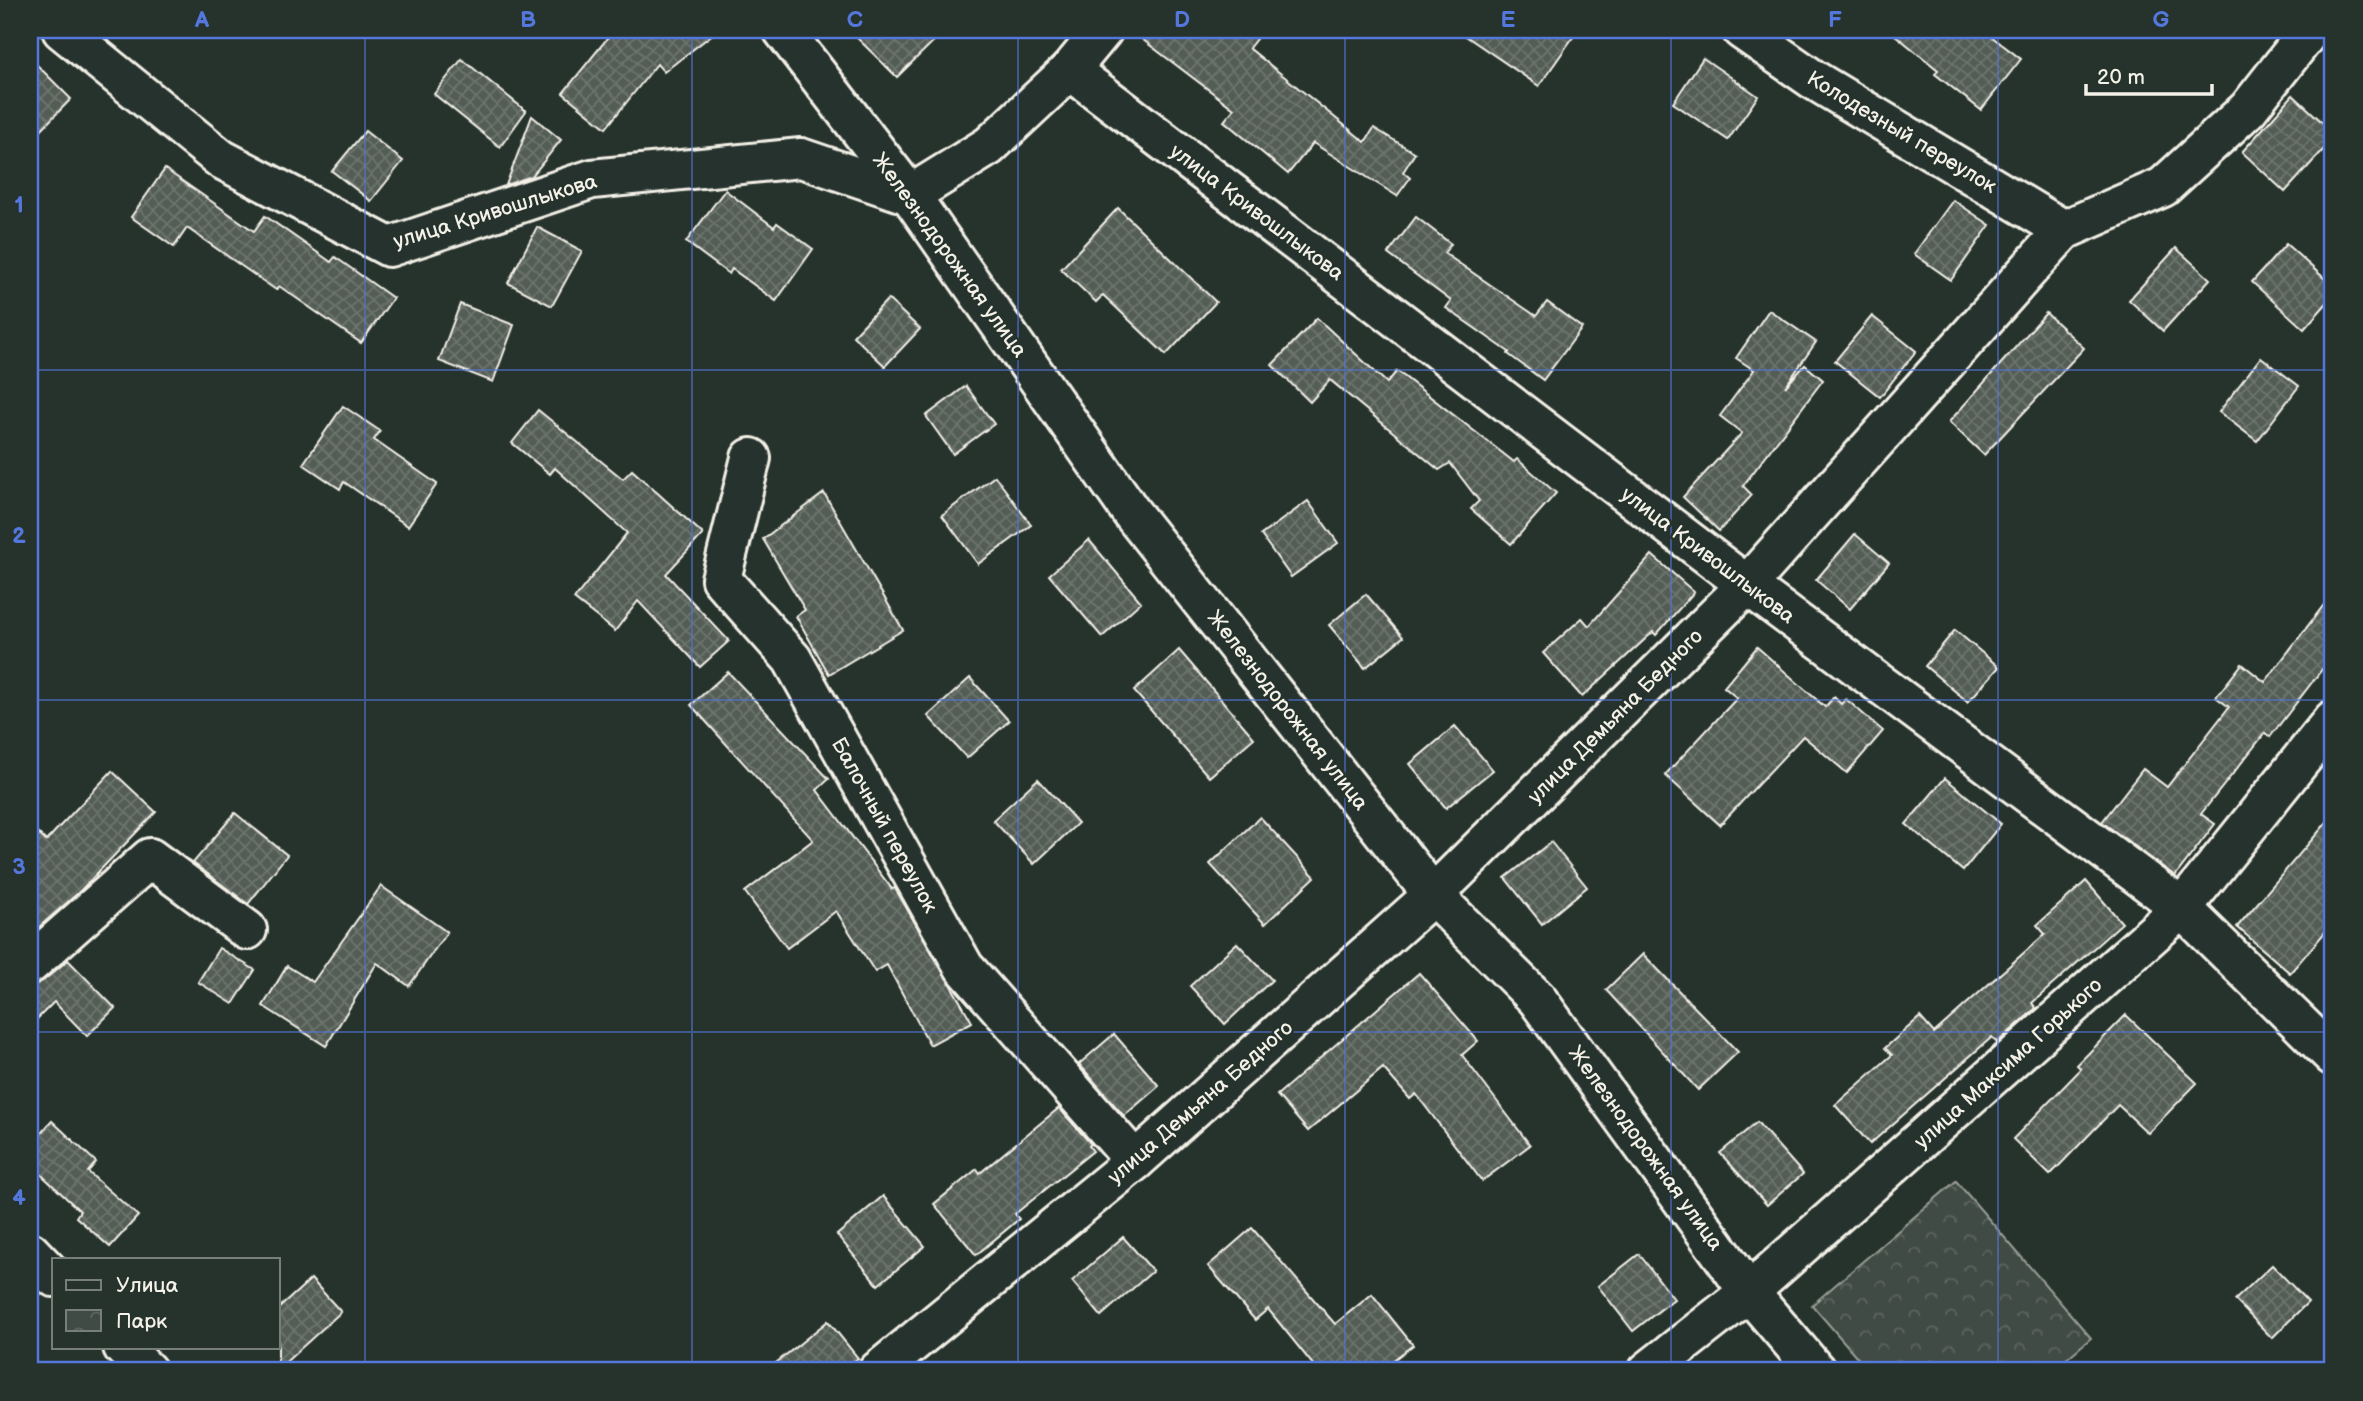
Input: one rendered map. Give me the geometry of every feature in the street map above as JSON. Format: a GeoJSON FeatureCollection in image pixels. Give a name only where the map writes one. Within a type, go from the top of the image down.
{"type":"FeatureCollection","features":[{"type":"Feature","properties":{"kind":"street","name":"улица Кривошлыкова"},"geometry":{"type":"LineString","coordinates":[[62,30],[221,159],[389,247],[592,179],[801,158],[910,195]]}},
{"type":"Feature","properties":{"kind":"street","name":"Железнодорожная улица"},"geometry":{"type":"LineString","coordinates":[[783,30],[910,195],[1131,512],[1433,895],[1537,999],[1749,1292],[1816,1371]]}},
{"type":"Feature","properties":{"kind":"street"},"geometry":{"type":"LineString","coordinates":[[910,195],[989,146],[1070,70],[1103,30]]}},
{"type":"Feature","properties":{"kind":"street","name":"Колодезный переулок"},"geometry":{"type":"LineString","coordinates":[[1742,30],[1814,80],[2063,230]]}},
{"type":"Feature","properties":{"kind":"street","name":"улица Демьяна Бедного"},"geometry":{"type":"LineString","coordinates":[[878,1371],[1135,1161],[1433,895],[1747,585],[2063,230],[2163,187],[2248,109],[2310,30]]}},
{"type":"Feature","properties":{"kind":"street","name":"улица Кривошлыкова"},"geometry":{"type":"LineString","coordinates":[[1070,70],[1747,585],[2182,908],[2333,1056]]}},
{"type":"Feature","properties":{"kind":"street","name":"Балочный переулок"},"geometry":{"type":"LineString","coordinates":[[751,458],[721,579],[792,659],[964,967],[1135,1161]]}},
{"type":"Feature","properties":{"kind":"street","name":"улица Максима Горького"},"geometry":{"type":"LineString","coordinates":[[1648,1371],[1749,1292],[2182,908],[2333,720]]}},
{"type":"Feature","properties":{"kind":"street"},"geometry":{"type":"LineString","coordinates":[[30,964],[150,858],[247,930]]}},
{"type":"Feature","properties":{"kind":"street"},"geometry":{"type":"LineString","coordinates":[[30,1252],[52,1275]]}},
{"type":"Feature","properties":{"kind":"street"},"geometry":{"type":"LineString","coordinates":[[124,1348],[147,1371]]}},
{"type":"Feature","properties":{"kind":"green space"},"geometry":{"type":"Polygon","coordinates":[[[1956,1181],[2091,1338],[2052,1371],[1869,1371],[1812,1305],[1956,1181]]]}},
{"type":"Feature","properties":{"kind":"building"},"geometry":{"type":"Polygon","coordinates":[[[614,30],[718,30],[664,72],[657,64],[606,128],[563,93],[614,30]]]}},
{"type":"Feature","properties":{"kind":"building"},"geometry":{"type":"Polygon","coordinates":[[[849,30],[945,30],[897,77],[849,30]]]}},
{"type":"Feature","properties":{"kind":"building"},"geometry":{"type":"Polygon","coordinates":[[[1130,30],[1263,30],[1249,48],[1365,142],[1374,128],[1415,153],[1403,172],[1410,178],[1397,196],[1313,143],[1288,174],[1224,121],[1234,109],[1130,30]]]}},
{"type":"Feature","properties":{"kind":"building"},"geometry":{"type":"Polygon","coordinates":[[[1457,30],[1578,30],[1539,86],[1457,30]]]}},
{"type":"Feature","properties":{"kind":"building"},"geometry":{"type":"Polygon","coordinates":[[[1889,30],[1983,30],[2021,59],[1981,110],[1935,74],[1938,70],[1889,30]]]}},
{"type":"Feature","properties":{"kind":"building"},"geometry":{"type":"Polygon","coordinates":[[[30,58],[71,99],[30,141],[30,58]]]}},
{"type":"Feature","properties":{"kind":"building"},"geometry":{"type":"Polygon","coordinates":[[[1703,58],[1758,96],[1728,140],[1673,103],[1703,58]]]}},
{"type":"Feature","properties":{"kind":"building"},"geometry":{"type":"Polygon","coordinates":[[[462,59],[526,111],[500,147],[434,94],[462,59]]]}},
{"type":"Feature","properties":{"kind":"building"},"geometry":{"type":"Polygon","coordinates":[[[2293,95],[2333,132],[2333,139],[2285,192],[2242,152],[2293,95]]]}},
{"type":"Feature","properties":{"kind":"building"},"geometry":{"type":"Polygon","coordinates":[[[532,116],[561,140],[532,176],[506,185],[532,116]]]}},
{"type":"Feature","properties":{"kind":"building"},"geometry":{"type":"Polygon","coordinates":[[[365,131],[403,161],[371,201],[332,171],[365,131]]]}},
{"type":"Feature","properties":{"kind":"building"},"geometry":{"type":"Polygon","coordinates":[[[165,169],[254,231],[265,216],[331,262],[335,257],[393,298],[361,343],[279,286],[276,290],[187,228],[174,247],[131,217],[165,169]]]}},
{"type":"Feature","properties":{"kind":"building"},"geometry":{"type":"Polygon","coordinates":[[[725,190],[774,227],[777,223],[813,249],[776,301],[732,269],[729,274],[686,242],[725,190]]]}},
{"type":"Feature","properties":{"kind":"building"},"geometry":{"type":"Polygon","coordinates":[[[1953,200],[1990,225],[1951,280],[1914,254],[1953,200]]]}},
{"type":"Feature","properties":{"kind":"building"},"geometry":{"type":"Polygon","coordinates":[[[1118,208],[1216,302],[1166,355],[1103,295],[1096,302],[1061,269],[1118,208]]]}},
{"type":"Feature","properties":{"kind":"building"},"geometry":{"type":"Polygon","coordinates":[[[1416,217],[1451,244],[1444,253],[1536,316],[1547,302],[1582,328],[1543,380],[1508,354],[1509,352],[1446,308],[1451,301],[1388,254],[1416,217]]]}},
{"type":"Feature","properties":{"kind":"building"},"geometry":{"type":"Polygon","coordinates":[[[537,227],[582,251],[552,306],[508,283],[537,227]]]}},
{"type":"Feature","properties":{"kind":"building"},"geometry":{"type":"Polygon","coordinates":[[[2286,244],[2333,286],[2333,296],[2304,329],[2252,282],[2286,244]]]}},
{"type":"Feature","properties":{"kind":"building"},"geometry":{"type":"Polygon","coordinates":[[[2176,248],[2210,279],[2163,331],[2129,300],[2176,248]]]}},
{"type":"Feature","properties":{"kind":"building"},"geometry":{"type":"Polygon","coordinates":[[[888,299],[920,329],[885,366],[853,336],[888,299]]]}},
{"type":"Feature","properties":{"kind":"building"},"geometry":{"type":"Polygon","coordinates":[[[460,304],[514,325],[493,382],[439,361],[460,304]]]}},
{"type":"Feature","properties":{"kind":"building"},"geometry":{"type":"Polygon","coordinates":[[[1769,310],[1816,342],[1785,387],[1805,365],[1823,380],[1743,486],[1752,495],[1719,531],[1683,497],[1742,433],[1720,416],[1754,370],[1736,358],[1769,310]]]}},
{"type":"Feature","properties":{"kind":"building"},"geometry":{"type":"Polygon","coordinates":[[[2046,313],[2084,348],[1984,455],[1949,422],[2046,313]]]}},
{"type":"Feature","properties":{"kind":"building"},"geometry":{"type":"Polygon","coordinates":[[[1872,316],[1916,351],[1880,397],[1835,361],[1872,316]]]}},
{"type":"Feature","properties":{"kind":"building"},"geometry":{"type":"Polygon","coordinates":[[[1317,318],[1387,383],[1397,371],[1514,462],[1517,459],[1556,493],[1511,544],[1471,509],[1479,501],[1450,463],[1439,470],[1330,380],[1310,402],[1272,365],[1317,318]]]}},
{"type":"Feature","properties":{"kind":"building"},"geometry":{"type":"Polygon","coordinates":[[[2261,357],[2299,386],[2257,441],[2219,412],[2261,357]]]}},
{"type":"Feature","properties":{"kind":"building"},"geometry":{"type":"Polygon","coordinates":[[[966,386],[994,424],[953,454],[926,416],[966,386]]]}},
{"type":"Feature","properties":{"kind":"building"},"geometry":{"type":"Polygon","coordinates":[[[343,406],[380,431],[374,440],[437,484],[408,526],[344,482],[340,489],[303,464],[343,406]]]}},
{"type":"Feature","properties":{"kind":"building"},"geometry":{"type":"Polygon","coordinates":[[[538,410],[623,479],[632,470],[703,534],[666,574],[729,641],[700,667],[638,601],[615,631],[574,599],[627,533],[555,468],[550,474],[512,443],[538,410]]]}},
{"type":"Feature","properties":{"kind":"building"},"geometry":{"type":"Polygon","coordinates":[[[995,476],[1031,525],[978,564],[942,515],[995,476]]]}},
{"type":"Feature","properties":{"kind":"building"},"geometry":{"type":"Polygon","coordinates":[[[824,493],[903,630],[829,674],[796,616],[805,610],[763,539],[824,493]]]}},
{"type":"Feature","properties":{"kind":"building"},"geometry":{"type":"Polygon","coordinates":[[[1308,501],[1338,543],[1291,577],[1261,535],[1308,501]]]}},
{"type":"Feature","properties":{"kind":"building"},"geometry":{"type":"Polygon","coordinates":[[[1855,534],[1889,563],[1850,609],[1816,580],[1855,534]]]}},
{"type":"Feature","properties":{"kind":"building"},"geometry":{"type":"Polygon","coordinates":[[[1089,540],[1141,602],[1102,637],[1049,575],[1089,540]]]}},
{"type":"Feature","properties":{"kind":"building"},"geometry":{"type":"Polygon","coordinates":[[[1652,555],[1694,592],[1656,635],[1653,632],[1582,697],[1543,653],[1582,618],[1589,626],[1652,555]]]}},
{"type":"Feature","properties":{"kind":"building"},"geometry":{"type":"Polygon","coordinates":[[[2333,593],[2333,655],[2270,737],[2265,733],[2201,814],[2215,824],[2175,876],[2102,822],[2143,769],[2167,787],[2229,707],[2216,697],[2242,664],[2265,682],[2333,593]]]}},
{"type":"Feature","properties":{"kind":"building"},"geometry":{"type":"Polygon","coordinates":[[[1366,594],[1403,637],[1365,668],[1329,625],[1366,594]]]}},
{"type":"Feature","properties":{"kind":"building"},"geometry":{"type":"Polygon","coordinates":[[[1955,630],[1999,667],[1968,702],[1925,666],[1955,630]]]}},
{"type":"Feature","properties":{"kind":"building"},"geometry":{"type":"Polygon","coordinates":[[[1757,647],[1825,707],[1834,697],[1841,704],[1846,699],[1883,731],[1847,773],[1803,736],[1720,825],[1665,775],[1737,698],[1724,687],[1757,647]]]}},
{"type":"Feature","properties":{"kind":"building"},"geometry":{"type":"Polygon","coordinates":[[[1179,650],[1254,738],[1209,777],[1134,691],[1179,650]]]}},
{"type":"Feature","properties":{"kind":"building"},"geometry":{"type":"Polygon","coordinates":[[[728,672],[829,779],[817,790],[892,889],[895,888],[972,1022],[930,1045],[887,965],[875,972],[836,911],[787,948],[745,892],[813,840],[691,705],[728,672]]]}},
{"type":"Feature","properties":{"kind":"building"},"geometry":{"type":"Polygon","coordinates":[[[970,678],[1009,721],[967,758],[928,716],[970,678]]]}},
{"type":"Feature","properties":{"kind":"building"},"geometry":{"type":"Polygon","coordinates":[[[1455,726],[1493,770],[1446,808],[1410,764],[1455,726]]]}},
{"type":"Feature","properties":{"kind":"building"},"geometry":{"type":"Polygon","coordinates":[[[112,771],[156,812],[78,893],[30,935],[30,825],[46,841],[112,771]]]}},
{"type":"Feature","properties":{"kind":"building"},"geometry":{"type":"Polygon","coordinates":[[[1945,778],[2001,824],[1963,871],[1906,824],[1945,778]]]}},
{"type":"Feature","properties":{"kind":"building"},"geometry":{"type":"Polygon","coordinates":[[[1038,779],[1078,823],[1034,864],[993,820],[1038,779]]]}},
{"type":"Feature","properties":{"kind":"building"},"geometry":{"type":"Polygon","coordinates":[[[235,813],[287,855],[248,904],[193,863],[235,813]]]}},
{"type":"Feature","properties":{"kind":"building"},"geometry":{"type":"Polygon","coordinates":[[[2333,815],[2333,923],[2290,973],[2237,927],[2333,815]]]}},
{"type":"Feature","properties":{"kind":"building"},"geometry":{"type":"Polygon","coordinates":[[[1260,817],[1315,877],[1265,924],[1210,864],[1260,817]]]}},
{"type":"Feature","properties":{"kind":"building"},"geometry":{"type":"Polygon","coordinates":[[[1551,842],[1587,887],[1542,924],[1505,878],[1551,842]]]}},
{"type":"Feature","properties":{"kind":"building"},"geometry":{"type":"Polygon","coordinates":[[[2086,881],[2122,923],[2032,1003],[2036,1008],[1997,1043],[1992,1037],[1870,1144],[1835,1105],[1892,1055],[1885,1048],[1920,1017],[1934,1033],[2045,934],[2037,925],[2086,881]]]}},
{"type":"Feature","properties":{"kind":"building"},"geometry":{"type":"Polygon","coordinates":[[[381,886],[447,932],[409,986],[377,963],[326,1046],[263,1006],[287,966],[313,982],[381,886]]]}},
{"type":"Feature","properties":{"kind":"building"},"geometry":{"type":"Polygon","coordinates":[[[1237,943],[1272,980],[1225,1024],[1190,986],[1237,943]]]}},
{"type":"Feature","properties":{"kind":"building"},"geometry":{"type":"Polygon","coordinates":[[[219,948],[255,970],[233,1004],[198,982],[219,948]]]}},
{"type":"Feature","properties":{"kind":"building"},"geometry":{"type":"Polygon","coordinates":[[[1643,954],[1738,1052],[1698,1090],[1606,990],[1643,954]]]}},
{"type":"Feature","properties":{"kind":"building"},"geometry":{"type":"Polygon","coordinates":[[[68,960],[115,1008],[87,1036],[54,1002],[30,1026],[30,985],[44,980],[68,960]]]}},
{"type":"Feature","properties":{"kind":"building"},"geometry":{"type":"Polygon","coordinates":[[[1419,973],[1478,1041],[1462,1055],[1530,1145],[1482,1181],[1416,1094],[1410,1099],[1383,1068],[1308,1131],[1277,1095],[1419,973]]]}},
{"type":"Feature","properties":{"kind":"building"},"geometry":{"type":"Polygon","coordinates":[[[2126,1015],[2197,1083],[2148,1133],[2118,1105],[2050,1175],[2013,1139],[2081,1069],[2077,1065],[2126,1015]]]}},
{"type":"Feature","properties":{"kind":"building"},"geometry":{"type":"Polygon","coordinates":[[[1114,1034],[1159,1086],[1124,1116],[1079,1064],[1114,1034]]]}},
{"type":"Feature","properties":{"kind":"building"},"geometry":{"type":"Polygon","coordinates":[[[1059,1108],[1091,1144],[1089,1146],[1093,1151],[1015,1214],[1019,1219],[976,1255],[934,1204],[977,1169],[980,1173],[1059,1108]]]}},
{"type":"Feature","properties":{"kind":"building"},"geometry":{"type":"Polygon","coordinates":[[[52,1121],[96,1162],[88,1172],[138,1216],[110,1247],[76,1217],[80,1211],[30,1164],[30,1145],[52,1121]]]}},
{"type":"Feature","properties":{"kind":"building"},"geometry":{"type":"Polygon","coordinates":[[[1757,1122],[1803,1174],[1767,1205],[1720,1153],[1757,1122]]]}},
{"type":"Feature","properties":{"kind":"building"},"geometry":{"type":"Polygon","coordinates":[[[883,1196],[925,1246],[878,1285],[837,1235],[883,1196]]]}},
{"type":"Feature","properties":{"kind":"building"},"geometry":{"type":"Polygon","coordinates":[[[1252,1228],[1335,1324],[1372,1294],[1413,1345],[1379,1371],[1318,1371],[1268,1309],[1255,1320],[1208,1266],[1252,1228]]]}},
{"type":"Feature","properties":{"kind":"building"},"geometry":{"type":"Polygon","coordinates":[[[1123,1237],[1153,1271],[1101,1316],[1072,1281],[1123,1237]]]}},
{"type":"Feature","properties":{"kind":"building"},"geometry":{"type":"Polygon","coordinates":[[[1639,1254],[1674,1299],[1633,1331],[1598,1286],[1639,1254]]]}},
{"type":"Feature","properties":{"kind":"building"},"geometry":{"type":"Polygon","coordinates":[[[2272,1265],[2308,1302],[2272,1338],[2235,1300],[2272,1265]]]}},
{"type":"Feature","properties":{"kind":"building"},"geometry":{"type":"Polygon","coordinates":[[[311,1279],[341,1312],[278,1369],[280,1348],[280,1307],[311,1279]]]}},
{"type":"Feature","properties":{"kind":"building"},"geometry":{"type":"Polygon","coordinates":[[[828,1321],[858,1358],[842,1371],[766,1371],[828,1321]]]}}]}
